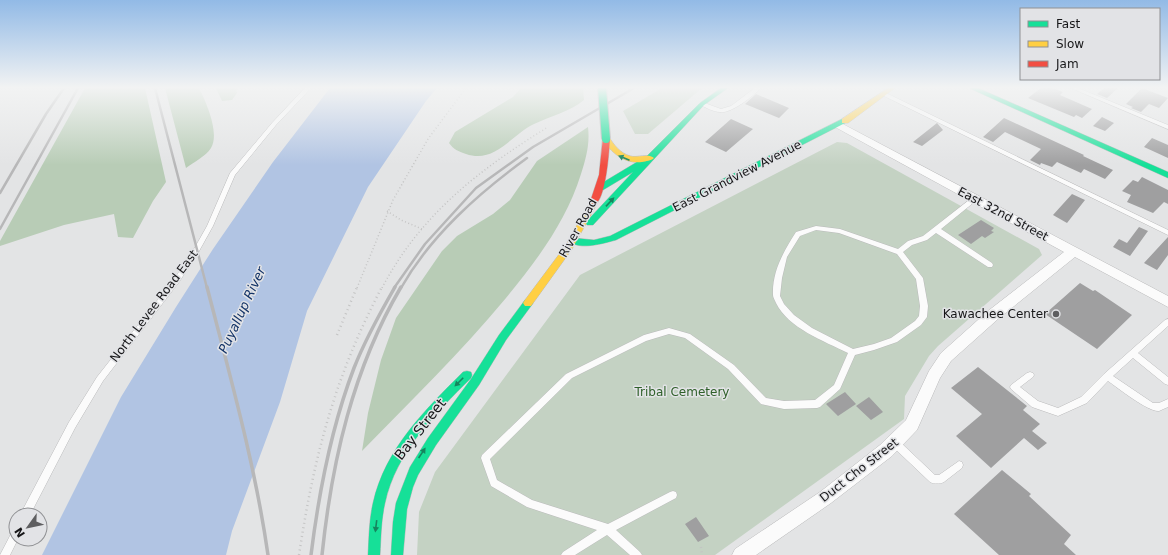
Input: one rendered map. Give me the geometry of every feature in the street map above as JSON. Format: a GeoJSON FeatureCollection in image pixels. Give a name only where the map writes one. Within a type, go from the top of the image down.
{"type":"FeatureCollection","features":[{"type":"Feature","properties":{"kind":"main road","name":"River Road"},"geometry":{"type":"LineString","coordinates":[[556,267],[574,241],[600,188],[606,157],[604,114]]}},
{"type":"Feature","properties":{"kind":"main road"},"geometry":{"type":"LineString","coordinates":[[574,241],[692,114]]}},
{"type":"Feature","properties":{"kind":"main road","name":"East Grandview Avenue"},"geometry":{"type":"LineString","coordinates":[[574,241],[582,244],[594,244],[613,238],[839,125],[855,114]]}},
{"type":"Feature","properties":{"kind":"main road"},"geometry":{"type":"LineString","coordinates":[[1031,114],[1168,175]]}},
{"type":"Feature","properties":{"kind":"main road"},"geometry":{"type":"LineString","coordinates":[[606,139],[614,151],[625,160],[638,161],[650,158]]}},
{"type":"Feature","properties":{"kind":"main road"},"geometry":{"type":"LineString","coordinates":[[600,188],[650,158]]}},
{"type":"Feature","properties":{"kind":"main road","name":"Bay Street"},"geometry":{"type":"LineString","coordinates":[[397,555],[402,502],[413,469],[430,442],[475,382],[497,345],[556,267]]}},
{"type":"Feature","properties":{"kind":"main road","name":"Bay Street"},"geometry":{"type":"LineString","coordinates":[[374,555],[380,497],[390,470],[399,454],[413,434],[451,390],[497,345]]}},
{"type":"Feature","properties":{"kind":"street","name":"East 32nd Street"},"geometry":{"type":"LineString","coordinates":[[839,125],[1168,302]]}},
{"type":"Feature","properties":{"kind":"street","name":"Duct Cho Street"},"geometry":{"type":"LineString","coordinates":[[742,555],[817,503],[895,443],[918,418],[935,373],[945,358],[962,341],[1074,251]]}},
{"type":"Feature","properties":{"kind":"lane","name":"North Levee Road East"},"geometry":{"type":"LineString","coordinates":[[29,507],[72,425],[100,379],[176,280],[196,251],[210,226],[232,174],[284,114]]}},
{"type":"Feature","properties":{"kind":"lane"},"geometry":{"type":"LineString","coordinates":[[925,114],[1168,233]]}},
{"type":"Feature","properties":{"kind":"lane"},"geometry":{"type":"LineString","coordinates":[[1136,114],[1168,127]]}},
{"type":"Feature","properties":{"kind":"lane"},"geometry":{"type":"LineString","coordinates":[[899,252],[910,243],[925,238],[975,199]]}},
{"type":"Feature","properties":{"kind":"lane"},"geometry":{"type":"LineString","coordinates":[[816,228],[840,232],[899,252],[919,278],[924,306],[923,317],[918,323],[894,340],[874,347],[852,352],[809,330],[781,306],[776,296],[778,278],[784,257],[798,234],[816,228]]}},
{"type":"Feature","properties":{"kind":"lane"},"geometry":{"type":"LineString","coordinates":[[936,229],[990,265]]}},
{"type":"Feature","properties":{"kind":"lane"},"geometry":{"type":"LineString","coordinates":[[1030,375],[1014,387],[1034,404],[1058,412],[1084,400],[1107,376],[1168,322]]}},
{"type":"Feature","properties":{"kind":"lane"},"geometry":{"type":"LineString","coordinates":[[637,555],[608,529],[530,504],[494,483],[485,458],[569,376],[644,338],[669,332],[687,336],[731,367],[764,401],[784,405],[817,404],[837,387],[852,352]]}},
{"type":"Feature","properties":{"kind":"lane"},"geometry":{"type":"LineString","coordinates":[[1133,353],[1168,382]]}},
{"type":"Feature","properties":{"kind":"lane"},"geometry":{"type":"LineString","coordinates":[[1107,376],[1151,406],[1159,407],[1168,403]]}},
{"type":"Feature","properties":{"kind":"lane"},"geometry":{"type":"LineString","coordinates":[[895,443],[933,479],[941,479],[959,464]]}},
{"type":"Feature","properties":{"kind":"lane"},"geometry":{"type":"LineString","coordinates":[[566,555],[608,529],[673,496]]}},
{"type":"Feature","properties":{"kind":"path"},"geometry":{"type":"LineString","coordinates":[[338,335],[388,211],[415,159],[447,114]]}},
{"type":"Feature","properties":{"kind":"path"},"geometry":{"type":"LineString","coordinates":[[299,555],[309,496],[327,415],[344,364],[391,273],[422,229],[442,206],[490,165],[548,127]]}},
{"type":"Feature","properties":{"kind":"path"},"geometry":{"type":"LineString","coordinates":[[388,211],[401,220],[422,229]]}},
{"type":"Feature","properties":{"kind":"path"},"geometry":{"type":"LineString","coordinates":[[701,547],[702,555]]}},
{"type":"Feature","properties":{"kind":"green space"},"geometry":{"type":"Polygon","coordinates":[[[71,114],[151,114],[166,182],[153,201],[133,238],[118,237],[114,214],[64,225],[0,246],[0,241],[71,114]]]}},
{"type":"Feature","properties":{"kind":"green space"},"geometry":{"type":"Polygon","coordinates":[[[172,114],[210,114],[214,134],[211,148],[203,156],[186,168],[172,114]]]}},
{"type":"Feature","properties":{"kind":"green space"},"geometry":{"type":"Polygon","coordinates":[[[485,114],[559,114],[534,124],[502,147],[486,155],[476,156],[456,150],[449,143],[455,132],[485,114]]]}},
{"type":"Feature","properties":{"kind":"green space"},"geometry":{"type":"Polygon","coordinates":[[[625,114],[672,114],[648,134],[635,134],[625,114]]]}},
{"type":"Feature","properties":{"kind":"green space"},"geometry":{"type":"Polygon","coordinates":[[[588,127],[587,151],[575,192],[550,240],[506,298],[471,338],[362,451],[368,413],[381,360],[396,318],[442,251],[457,236],[493,214],[510,200],[537,161],[588,127]]]}},
{"type":"Feature","properties":{"kind":"green space","name":"Tribal Cemetery"},"geometry":{"type":"Polygon","coordinates":[[[837,142],[847,143],[1039,249],[1042,255],[938,346],[929,356],[905,396],[904,419],[715,555],[417,555],[419,512],[435,472],[580,275],[837,142]]]}},
{"type":"Feature","properties":{"kind":"water","name":"Puyallup River"},"geometry":{"type":"Polygon","coordinates":[[[310,114],[417,114],[368,187],[307,311],[280,402],[232,531],[226,555],[42,555],[46,547],[48,547],[48,543],[121,397],[213,249],[273,162],[310,114]]]}},
{"type":"Feature","properties":{"kind":"building"},"geometry":{"type":"Polygon","coordinates":[[[769,114],[783,114],[779,118],[769,114]]]}},
{"type":"Feature","properties":{"kind":"building"},"geometry":{"type":"Polygon","coordinates":[[[1066,114],[1087,114],[1082,118],[1076,115],[1074,117],[1066,114]]]}},
{"type":"Feature","properties":{"kind":"building"},"geometry":{"type":"Polygon","coordinates":[[[1102,117],[1114,123],[1105,131],[1093,126],[1102,117]]]}},
{"type":"Feature","properties":{"kind":"building"},"geometry":{"type":"Polygon","coordinates":[[[1004,118],[1113,170],[1105,179],[1084,169],[1081,173],[1057,162],[1052,167],[1041,163],[1040,165],[1030,160],[1041,149],[1005,132],[993,142],[983,137],[1004,118]]]}},
{"type":"Feature","properties":{"kind":"building"},"geometry":{"type":"Polygon","coordinates":[[[731,119],[753,129],[726,152],[705,142],[731,119]]]}},
{"type":"Feature","properties":{"kind":"building"},"geometry":{"type":"Polygon","coordinates":[[[937,123],[943,130],[922,146],[913,142],[937,123]]]}},
{"type":"Feature","properties":{"kind":"building"},"geometry":{"type":"Polygon","coordinates":[[[1152,138],[1168,145],[1168,158],[1144,147],[1152,138]]]}},
{"type":"Feature","properties":{"kind":"building"},"geometry":{"type":"Polygon","coordinates":[[[1142,177],[1168,190],[1168,204],[1164,202],[1153,213],[1127,202],[1131,195],[1122,191],[1133,180],[1138,182],[1142,177]]]}},
{"type":"Feature","properties":{"kind":"building"},"geometry":{"type":"Polygon","coordinates":[[[1072,194],[1085,200],[1067,223],[1053,215],[1072,194]]]}},
{"type":"Feature","properties":{"kind":"building"},"geometry":{"type":"Polygon","coordinates":[[[981,220],[994,228],[991,231],[994,232],[985,238],[982,236],[971,244],[958,235],[981,220]]]}},
{"type":"Feature","properties":{"kind":"building"},"geometry":{"type":"Polygon","coordinates":[[[1139,227],[1148,231],[1130,256],[1113,247],[1119,239],[1127,243],[1139,227]]]}},
{"type":"Feature","properties":{"kind":"building"},"geometry":{"type":"Polygon","coordinates":[[[1168,237],[1168,255],[1157,270],[1144,263],[1168,237]]]}},
{"type":"Feature","properties":{"kind":"building"},"geometry":{"type":"Polygon","coordinates":[[[1080,283],[1093,291],[1095,290],[1132,315],[1097,349],[1045,314],[1080,283]]]}},
{"type":"Feature","properties":{"kind":"building"},"geometry":{"type":"Polygon","coordinates":[[[978,367],[1027,406],[1023,410],[1040,424],[1032,431],[1047,443],[1038,450],[1024,438],[991,468],[956,436],[982,414],[951,388],[978,367]]]}},
{"type":"Feature","properties":{"kind":"building"},"geometry":{"type":"Polygon","coordinates":[[[845,392],[856,404],[838,416],[826,404],[845,392]]]}},
{"type":"Feature","properties":{"kind":"building"},"geometry":{"type":"Polygon","coordinates":[[[869,397],[883,412],[871,420],[856,406],[869,397]]]}},
{"type":"Feature","properties":{"kind":"building"},"geometry":{"type":"Polygon","coordinates":[[[1002,470],[1031,494],[1029,496],[1071,535],[1064,544],[1076,555],[999,555],[954,514],[1002,470]]]}},
{"type":"Feature","properties":{"kind":"building"},"geometry":{"type":"Polygon","coordinates":[[[696,517],[709,536],[698,542],[685,524],[696,517]]]}},
{"type":"Feature","properties":{"kind":"railway"},"geometry":{"type":"LineString","coordinates":[[0,193],[46,114]]}},
{"type":"Feature","properties":{"kind":"railway"},"geometry":{"type":"LineString","coordinates":[[0,229],[64,114]]}},
{"type":"Feature","properties":{"kind":"railway"},"geometry":{"type":"LineString","coordinates":[[162,114],[207,288]]}},
{"type":"Feature","properties":{"kind":"railway"},"geometry":{"type":"LineString","coordinates":[[394,288],[425,244],[476,188],[533,147],[590,114]]}},
{"type":"Feature","properties":{"kind":"railway"},"geometry":{"type":"LineString","coordinates":[[401,288],[427,250],[457,216],[509,171],[527,158]]}},
{"type":"Feature","properties":{"kind":"railway"},"geometry":{"type":"LineString","coordinates":[[207,287],[249,454],[263,521],[268,555]]}},
{"type":"Feature","properties":{"kind":"railway"},"geometry":{"type":"LineString","coordinates":[[311,555],[327,460],[332,437],[346,391],[363,347],[395,287]]}},
{"type":"Feature","properties":{"kind":"railway"},"geometry":{"type":"LineString","coordinates":[[322,555],[332,485],[347,416],[370,350],[384,318],[401,287]]}},
{"type":"Feature","properties":{"kind":"traffic: fast"},"geometry":{"type":"LineString","coordinates":[[604,114],[606,139]]}},
{"type":"Feature","properties":{"kind":"traffic: fast"},"geometry":{"type":"LineString","coordinates":[[600,188],[650,158],[692,114]]}},
{"type":"Feature","properties":{"kind":"traffic: fast"},"geometry":{"type":"LineString","coordinates":[[1031,114],[1168,175]]}},
{"type":"Feature","properties":{"kind":"traffic: fast"},"geometry":{"type":"LineString","coordinates":[[574,241],[594,243],[613,238],[845,121]]}},
{"type":"Feature","properties":{"kind":"traffic: fast"},"geometry":{"type":"LineString","coordinates":[[590,223],[650,158]]}},
{"type":"Feature","properties":{"kind":"traffic: fast"},"geometry":{"type":"LineString","coordinates":[[397,555],[402,503],[414,471],[432,442],[475,382],[502,338],[528,303]]}},
{"type":"Feature","properties":{"kind":"traffic: fast"},"geometry":{"type":"LineString","coordinates":[[374,555],[378,505],[386,480],[394,463],[415,431],[440,402],[467,375]]}},
{"type":"Feature","properties":{"kind":"traffic: slow"},"geometry":{"type":"LineString","coordinates":[[845,121],[855,114]]}},
{"type":"Feature","properties":{"kind":"traffic: slow"},"geometry":{"type":"LineString","coordinates":[[606,139],[615,150],[625,157],[636,160],[650,158]]}},
{"type":"Feature","properties":{"kind":"traffic: slow"},"geometry":{"type":"LineString","coordinates":[[528,303],[569,247],[594,202]]}},
{"type":"Feature","properties":{"kind":"traffic: jam"},"geometry":{"type":"LineString","coordinates":[[594,202],[603,175],[606,139]]}},
{"type":"Feature","properties":{"kind":"place","name":"Kawachee Center"},"geometry":{"type":"Point","coordinates":[1056,314]}}]}
